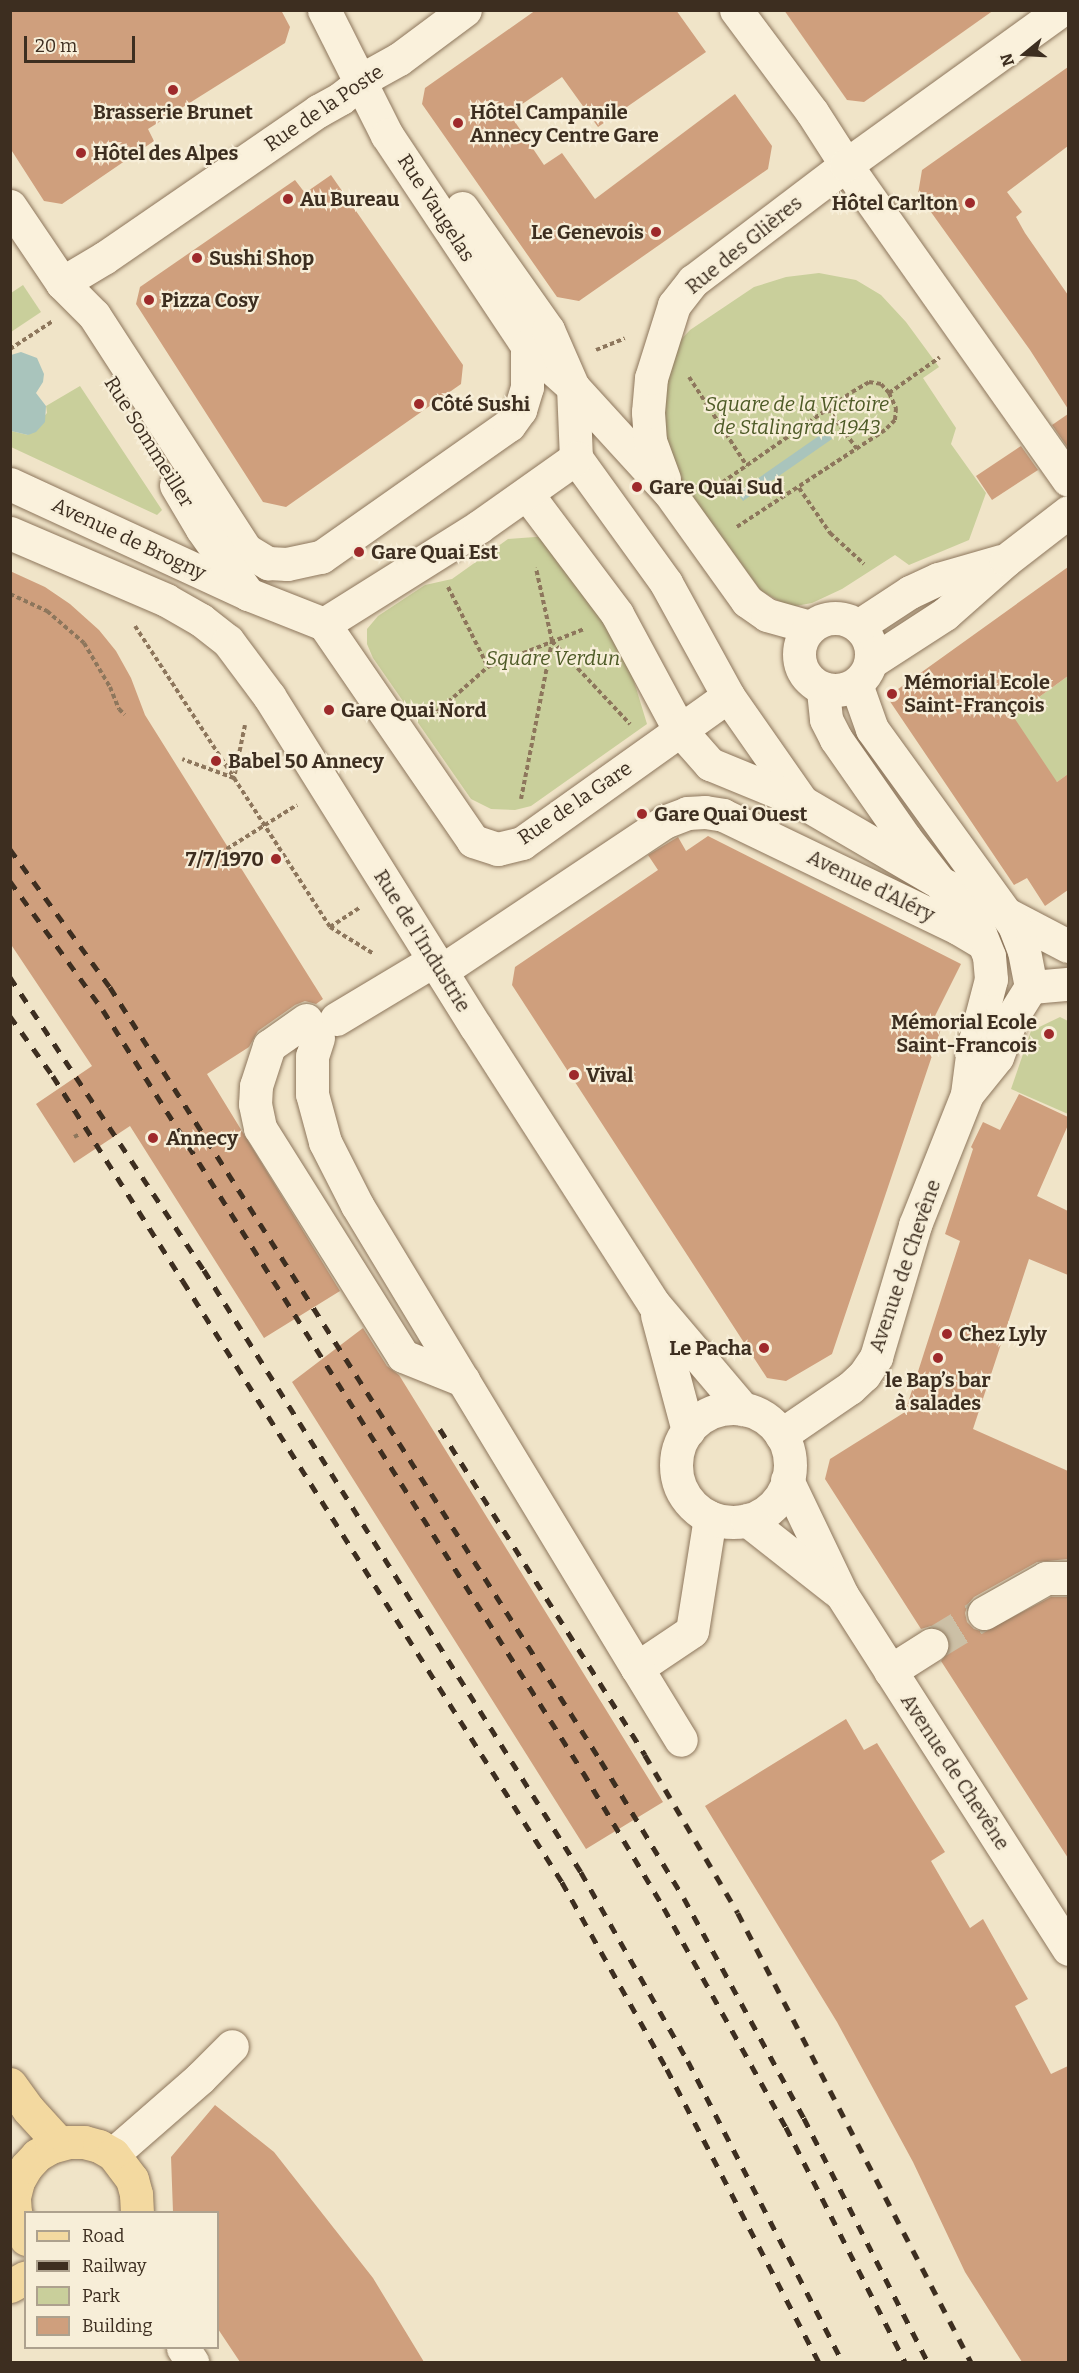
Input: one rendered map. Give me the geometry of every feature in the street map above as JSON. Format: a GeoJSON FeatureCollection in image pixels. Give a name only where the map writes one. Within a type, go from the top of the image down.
{"type":"FeatureCollection","features":[{"type":"Feature","properties":{"kind":"main road"},"geometry":{"type":"LineString","coordinates":[[10,2084],[34,2117],[60,2144]]}},
{"type":"Feature","properties":{"kind":"main road"},"geometry":{"type":"LineString","coordinates":[[17,2224],[14,2174],[26,2167],[37,2155],[60,2144],[84,2142],[99,2146],[113,2154],[132,2179],[137,2211]]}},
{"type":"Feature","properties":{"kind":"main road"},"geometry":{"type":"LineString","coordinates":[[10,2286],[24,2278]]}},
{"type":"Feature","properties":{"kind":"street","name":"Rue Vaugelas"},"geometry":{"type":"LineString","coordinates":[[324,10],[366,80],[548,330],[570,381],[576,458]]}},
{"type":"Feature","properties":{"kind":"street","name":"Rue Vaugelas"},"geometry":{"type":"LineString","coordinates":[[334,10],[366,80],[387,135],[527,346],[570,381],[669,492],[739,592],[751,604],[776,618],[810,627]]}},
{"type":"Feature","properties":{"kind":"street","name":"Rue de la Poste"},"geometry":{"type":"LineString","coordinates":[[62,283],[104,258],[399,59],[465,10]]}},
{"type":"Feature","properties":{"kind":"street"},"geometry":{"type":"LineString","coordinates":[[736,10],[812,112],[846,165],[1068,480]]}},
{"type":"Feature","properties":{"kind":"street","name":"Rue des Glières"},"geometry":{"type":"LineString","coordinates":[[669,492],[650,441],[648,412],[651,378],[667,321],[674,305],[693,282],[846,165],[1061,10]]}},
{"type":"Feature","properties":{"kind":"street","name":"Rue Sommeiller"},"geometry":{"type":"LineString","coordinates":[[10,206],[62,283],[94,315],[246,550],[268,562],[287,564],[321,556],[509,425],[520,410],[527,387],[527,346]]}},
{"type":"Feature","properties":{"kind":"street","name":"Rue Sommeiller"},"geometry":{"type":"LineString","coordinates":[[62,283],[78,326],[202,529],[248,594]]}},
{"type":"Feature","properties":{"kind":"street"},"geometry":{"type":"LineString","coordinates":[[324,624],[480,526],[576,458],[666,583],[728,696],[802,802]]}},
{"type":"Feature","properties":{"kind":"street","name":"Avenue de Brogny"},"geometry":{"type":"LineString","coordinates":[[10,484],[248,594],[324,624]]}},
{"type":"Feature","properties":{"kind":"street","name":"Avenue d'Aléry"},"geometry":{"type":"LineString","coordinates":[[527,494],[617,614],[680,729],[710,764],[802,802],[944,885],[980,900],[1068,946]]}},
{"type":"Feature","properties":{"kind":"street"},"geometry":{"type":"LineString","coordinates":[[863,673],[870,642],[858,626],[849,620],[834,617],[823,619],[810,627],[800,642],[799,661],[807,677],[823,688],[840,690],[957,605],[1006,560],[1068,512]]}},
{"type":"Feature","properties":{"kind":"street","name":"Avenue de Brogny"},"geometry":{"type":"LineString","coordinates":[[10,533],[166,600]]}},
{"type":"Feature","properties":{"kind":"street"},"geometry":{"type":"LineString","coordinates":[[858,626],[910,592],[931,582],[1006,560]]}},
{"type":"Feature","properties":{"kind":"street","name":"Rue de l'Industrie"},"geometry":{"type":"LineString","coordinates":[[166,600],[201,620],[228,641],[269,696],[437,966],[654,1304],[743,1409]]}},
{"type":"Feature","properties":{"kind":"street","name":"Rue de la Gare"},"geometry":{"type":"LineString","coordinates":[[324,624],[473,841],[498,849],[522,843],[728,696]]}},
{"type":"Feature","properties":{"kind":"street","name":"Avenue d'Aléry"},"geometry":{"type":"LineString","coordinates":[[863,673],[872,729],[1008,916],[1024,951],[1031,987]]}},
{"type":"Feature","properties":{"kind":"street","name":"Avenue d'Aléry"},"geometry":{"type":"LineString","coordinates":[[823,688],[826,719],[836,739],[905,838],[944,885],[985,945]]}},
{"type":"Feature","properties":{"kind":"street","name":"Avenue d'Aléry"},"geometry":{"type":"LineString","coordinates":[[437,966],[664,822],[687,813],[723,815],[958,928],[985,945]]}},
{"type":"Feature","properties":{"kind":"street","name":"Avenue de Chevêne"},"geometry":{"type":"LineString","coordinates":[[781,1435],[850,1388],[864,1375],[876,1357],[915,1225],[967,1095],[973,1048],[990,989],[990,967],[985,945]]}},
{"type":"Feature","properties":{"kind":"street"},"geometry":{"type":"LineString","coordinates":[[437,966],[320,1026],[269,1046],[256,1086],[255,1104],[260,1128],[403,1356],[463,1380]]}},
{"type":"Feature","properties":{"kind":"street"},"geometry":{"type":"LineString","coordinates":[[1031,987],[1068,984]]}},
{"type":"Feature","properties":{"kind":"street","name":"Avenue de Chevêne"},"geometry":{"type":"LineString","coordinates":[[967,1095],[997,1057],[1012,1017],[1031,987]]}},
{"type":"Feature","properties":{"kind":"street"},"geometry":{"type":"LineString","coordinates":[[320,1026],[312,1056],[312,1094],[325,1142],[357,1204],[681,1740]]}},
{"type":"Feature","properties":{"kind":"street","name":"Rue de l'Industrie"},"geometry":{"type":"LineString","coordinates":[[654,1304],[688,1431]]}},
{"type":"Feature","properties":{"kind":"street"},"geometry":{"type":"LineString","coordinates":[[743,1409],[769,1420],[781,1435],[789,1457],[787,1480],[775,1503],[760,1515],[747,1520],[729,1522],[710,1517],[687,1498],[678,1478],[677,1456],[688,1431],[712,1412],[743,1409]]}},
{"type":"Feature","properties":{"kind":"street","name":"Avenue de Chevêne"},"geometry":{"type":"LineString","coordinates":[[787,1480],[842,1595],[1068,1949]]}},
{"type":"Feature","properties":{"kind":"street"},"geometry":{"type":"LineString","coordinates":[[637,1668],[692,1631],[710,1517]]}},
{"type":"Feature","properties":{"kind":"street","name":"Avenue de Chevêne"},"geometry":{"type":"LineString","coordinates":[[747,1520],[842,1595]]}},
{"type":"Feature","properties":{"kind":"street"},"geometry":{"type":"LineString","coordinates":[[984,1614],[1046,1578],[1068,1578]]}},
{"type":"Feature","properties":{"kind":"street"},"geometry":{"type":"LineString","coordinates":[[890,1671],[932,1645]]}},
{"type":"Feature","properties":{"kind":"street"},"geometry":{"type":"LineString","coordinates":[[113,2154],[200,2078],[232,2046]]}},
{"type":"Feature","properties":{"kind":"street"},"geometry":{"type":"LineString","coordinates":[[184,2349],[192,2362]]}},
{"type":"Feature","properties":{"kind":"path"},"geometry":{"type":"LineString","coordinates":[[10,349],[59,317]]}},
{"type":"Feature","properties":{"kind":"path"},"geometry":{"type":"LineString","coordinates":[[570,381],[588,353],[667,321]]}},
{"type":"Feature","properties":{"kind":"path"},"geometry":{"type":"LineString","coordinates":[[889,393],[934,361]]}},
{"type":"Feature","properties":{"kind":"path"},"geometry":{"type":"LineString","coordinates":[[685,372],[747,466]]}},
{"type":"Feature","properties":{"kind":"path"},"geometry":{"type":"LineString","coordinates":[[709,491],[869,382],[881,384],[889,393],[896,408],[895,420],[857,449],[734,529]]}},
{"type":"Feature","properties":{"kind":"path"},"geometry":{"type":"LineString","coordinates":[[828,409],[857,449]]}},
{"type":"Feature","properties":{"kind":"path"},"geometry":{"type":"LineString","coordinates":[[799,488],[830,533],[864,564]]}},
{"type":"Feature","properties":{"kind":"path"},"geometry":{"type":"LineString","coordinates":[[520,809],[552,641],[534,560]]}},
{"type":"Feature","properties":{"kind":"path"},"geometry":{"type":"LineString","coordinates":[[445,581],[488,667]]}},
{"type":"Feature","properties":{"kind":"path"},"geometry":{"type":"LineString","coordinates":[[10,594],[47,611],[84,643],[110,687],[119,709],[125,715]]}},
{"type":"Feature","properties":{"kind":"path"},"geometry":{"type":"LineString","coordinates":[[133,623],[330,927],[376,955]]}},
{"type":"Feature","properties":{"kind":"path"},"geometry":{"type":"LineString","coordinates":[[429,718],[488,667],[585,629]]}},
{"type":"Feature","properties":{"kind":"path"},"geometry":{"type":"LineString","coordinates":[[552,641],[637,731]]}},
{"type":"Feature","properties":{"kind":"path"},"geometry":{"type":"LineString","coordinates":[[234,778],[246,721]]}},
{"type":"Feature","properties":{"kind":"path"},"geometry":{"type":"LineString","coordinates":[[182,759],[234,778]]}},
{"type":"Feature","properties":{"kind":"path"},"geometry":{"type":"LineString","coordinates":[[214,857],[305,800]]}},
{"type":"Feature","properties":{"kind":"path"},"geometry":{"type":"LineString","coordinates":[[330,927],[369,901]]}},
{"type":"Feature","properties":{"kind":"path"},"geometry":{"type":"LineString","coordinates":[[74,1137],[80,1134]]}},
{"type":"Feature","properties":{"kind":"green space","name":"Square de la Victoire de Stalingrad 1943"},"geometry":{"type":"Polygon","coordinates":[[[819,273],[856,280],[881,295],[906,322],[939,367],[923,378],[956,428],[951,444],[986,493],[969,540],[909,565],[895,555],[842,589],[812,603],[790,607],[761,591],[680,480],[664,444],[659,410],[675,346],[690,330],[754,287],[786,277],[819,273]]]}},
{"type":"Feature","properties":{"kind":"green space"},"geometry":{"type":"Polygon","coordinates":[[[23,285],[41,312],[11,332],[11,293],[23,285]]]}},
{"type":"Feature","properties":{"kind":"green space"},"geometry":{"type":"Polygon","coordinates":[[[80,386],[162,510],[157,515],[11,447],[11,431],[28,435],[47,413],[46,406],[80,386]]]}},
{"type":"Feature","properties":{"kind":"green space","name":"Square Verdun"},"geometry":{"type":"Polygon","coordinates":[[[549,536],[622,642],[647,724],[531,806],[515,810],[491,809],[471,799],[373,658],[367,644],[367,629],[378,616],[425,585],[452,579],[508,539],[549,536]]]}},
{"type":"Feature","properties":{"kind":"green space"},"geometry":{"type":"Polygon","coordinates":[[[1068,676],[1068,774],[1057,782],[991,718],[1035,700],[1068,676]]]}},
{"type":"Feature","properties":{"kind":"green space"},"geometry":{"type":"Polygon","coordinates":[[[1060,1017],[1068,1021],[1068,1114],[1011,1089],[1031,1031],[1060,1017]]]}},
{"type":"Feature","properties":{"kind":"water"},"geometry":{"type":"Polygon","coordinates":[[[21,352],[37,358],[44,374],[43,382],[36,393],[46,406],[45,422],[36,432],[28,435],[11,431],[11,355],[21,352]]]}},
{"type":"Feature","properties":{"kind":"water"},"geometry":{"type":"Polygon","coordinates":[[[826,431],[832,439],[743,501],[737,493],[826,431]]]}},
{"type":"Feature","properties":{"kind":"building"},"geometry":{"type":"Polygon","coordinates":[[[10,10],[281,10],[290,27],[285,43],[148,129],[154,141],[62,204],[44,201],[10,148],[10,10]]]}},
{"type":"Feature","properties":{"kind":"building"},"geometry":{"type":"Polygon","coordinates":[[[536,10],[676,10],[706,52],[598,127],[562,77],[509,113],[544,165],[562,153],[595,199],[735,94],[772,146],[768,169],[579,301],[557,297],[422,104],[425,88],[536,10]]]}},
{"type":"Feature","properties":{"kind":"building"},"geometry":{"type":"Polygon","coordinates":[[[784,10],[994,10],[864,102],[847,100],[784,10]]]}},
{"type":"Feature","properties":{"kind":"building"},"geometry":{"type":"Polygon","coordinates":[[[1068,67],[1068,146],[1007,192],[1022,212],[1016,217],[1025,233],[1068,295],[1068,409],[1030,350],[918,194],[922,170],[1068,67]]]}},
{"type":"Feature","properties":{"kind":"building"},"geometry":{"type":"Polygon","coordinates":[[[331,175],[463,365],[461,384],[286,507],[263,502],[136,304],[140,287],[295,180],[305,193],[331,175]]]}},
{"type":"Feature","properties":{"kind":"building"},"geometry":{"type":"Polygon","coordinates":[[[1068,414],[1068,448],[1052,425],[1068,414]]]}},
{"type":"Feature","properties":{"kind":"building"},"geometry":{"type":"Polygon","coordinates":[[[1021,446],[1038,470],[992,500],[976,476],[1021,446]]]}},
{"type":"Feature","properties":{"kind":"building"},"geometry":{"type":"Polygon","coordinates":[[[1068,567],[1068,676],[1013,716],[1057,782],[1068,774],[1068,890],[1045,906],[1027,878],[1014,885],[887,697],[1068,567]]]}},
{"type":"Feature","properties":{"kind":"building"},"geometry":{"type":"Polygon","coordinates":[[[10,571],[45,587],[70,604],[99,630],[116,651],[131,678],[145,715],[323,999],[316,1004],[305,1001],[295,1005],[258,1031],[249,1047],[207,1074],[340,1291],[264,1338],[130,1126],[74,1163],[36,1104],[92,1066],[10,943],[10,571]]]}},
{"type":"Feature","properties":{"kind":"building"},"geometry":{"type":"Polygon","coordinates":[[[708,836],[961,964],[932,1022],[942,1026],[832,1354],[786,1381],[767,1378],[512,985],[515,967],[658,870],[648,855],[678,837],[686,851],[708,836]]]}},
{"type":"Feature","properties":{"kind":"building"},"geometry":{"type":"Polygon","coordinates":[[[1019,1094],[1068,1117],[1068,1125],[1037,1196],[1068,1211],[1068,1275],[1029,1259],[973,1429],[1068,1471],[1068,1559],[1037,1562],[974,1597],[965,1613],[967,1622],[974,1629],[984,1632],[1051,1597],[1068,1597],[1068,1858],[941,1661],[950,1645],[946,1635],[940,1629],[931,1626],[921,1629],[825,1479],[830,1459],[905,1412],[960,1241],[945,1234],[973,1149],[971,1147],[983,1122],[1000,1130],[1019,1094]]]}},
{"type":"Feature","properties":{"kind":"building"},"geometry":{"type":"Polygon","coordinates":[[[363,1328],[387,1366],[399,1375],[663,1802],[586,1849],[292,1382],[363,1328]]]}},
{"type":"Feature","properties":{"kind":"building"},"geometry":{"type":"Polygon","coordinates":[[[846,1719],[864,1750],[877,1743],[945,1852],[931,1861],[970,1928],[983,1919],[1028,1999],[1015,2006],[1051,2074],[1068,2066],[1068,2362],[1022,2362],[965,2272],[913,2162],[837,2022],[705,1806],[846,1719]]]}},
{"type":"Feature","properties":{"kind":"building"},"geometry":{"type":"Polygon","coordinates":[[[215,2105],[274,2152],[373,2278],[424,2362],[240,2362],[219,2330],[219,2211],[173,2211],[171,2157],[215,2105]]]}},
{"type":"Feature","properties":{"kind":"tunnel"},"geometry":{"type":"LineString","coordinates":[[931,1645],[984,1613]]}},
{"type":"Feature","properties":{"kind":"railway"},"geometry":{"type":"LineString","coordinates":[[10,849],[110,987],[601,1761],[684,1898],[804,2118],[928,2362]]}},
{"type":"Feature","properties":{"kind":"railway"},"geometry":{"type":"LineString","coordinates":[[10,881],[103,1010],[583,1772],[664,1908],[786,2127],[905,2362]]}},
{"type":"Feature","properties":{"kind":"railway"},"geometry":{"type":"LineString","coordinates":[[10,977],[204,1270],[581,1872],[688,2061],[843,2362]]}},
{"type":"Feature","properties":{"kind":"railway"},"geometry":{"type":"LineString","coordinates":[[10,1016],[53,1076],[562,1882],[667,2069],[819,2362]]}},
{"type":"Feature","properties":{"kind":"railway"},"geometry":{"type":"LineString","coordinates":[[440,1429],[645,1755],[738,1913],[971,2362]]}},
{"type":"Feature","properties":{"kind":"place","name":"Brasserie Brunet"},"geometry":{"type":"Point","coordinates":[173,90]}},
{"type":"Feature","properties":{"kind":"place","name":"Hôtel Campanile Annecy Centre Gare"},"geometry":{"type":"Point","coordinates":[458,123]}},
{"type":"Feature","properties":{"kind":"place","name":"Hôtel des Alpes"},"geometry":{"type":"Point","coordinates":[81,153]}},
{"type":"Feature","properties":{"kind":"place","name":"Au Bureau"},"geometry":{"type":"Point","coordinates":[288,199]}},
{"type":"Feature","properties":{"kind":"place","name":"Hôtel Carlton"},"geometry":{"type":"Point","coordinates":[970,203]}},
{"type":"Feature","properties":{"kind":"place","name":"Le Genevois"},"geometry":{"type":"Point","coordinates":[656,232]}},
{"type":"Feature","properties":{"kind":"place","name":"Sushi Shop"},"geometry":{"type":"Point","coordinates":[197,258]}},
{"type":"Feature","properties":{"kind":"place","name":"Pizza Cosy"},"geometry":{"type":"Point","coordinates":[149,300]}},
{"type":"Feature","properties":{"kind":"place","name":"Côté Sushi"},"geometry":{"type":"Point","coordinates":[419,404]}},
{"type":"Feature","properties":{"kind":"place","name":"Gare Quai Sud"},"geometry":{"type":"Point","coordinates":[637,487]}},
{"type":"Feature","properties":{"kind":"place","name":"Gare Quai Est"},"geometry":{"type":"Point","coordinates":[359,552]}},
{"type":"Feature","properties":{"kind":"place","name":"Mémorial Ecole Saint-François"},"geometry":{"type":"Point","coordinates":[892,694]}},
{"type":"Feature","properties":{"kind":"place","name":"Gare Quai Nord"},"geometry":{"type":"Point","coordinates":[329,710]}},
{"type":"Feature","properties":{"kind":"place","name":"Babel 50 Annecy"},"geometry":{"type":"Point","coordinates":[216,761]}},
{"type":"Feature","properties":{"kind":"place","name":"Gare Quai Ouest"},"geometry":{"type":"Point","coordinates":[642,814]}},
{"type":"Feature","properties":{"kind":"place","name":"7/7/1970"},"geometry":{"type":"Point","coordinates":[276,859]}},
{"type":"Feature","properties":{"kind":"place","name":"Mémorial Ecole Saint-Francois"},"geometry":{"type":"Point","coordinates":[1049,1034]}},
{"type":"Feature","properties":{"kind":"place","name":"Vival"},"geometry":{"type":"Point","coordinates":[574,1075]}},
{"type":"Feature","properties":{"kind":"place","name":"Annecy"},"geometry":{"type":"Point","coordinates":[153,1138]}},
{"type":"Feature","properties":{"kind":"place","name":"Chez Lyly"},"geometry":{"type":"Point","coordinates":[947,1334]}},
{"type":"Feature","properties":{"kind":"place","name":"Le Pacha"},"geometry":{"type":"Point","coordinates":[764,1348]}},
{"type":"Feature","properties":{"kind":"place","name":"le Bap’s bar à salades"},"geometry":{"type":"Point","coordinates":[938,1358]}}]}
